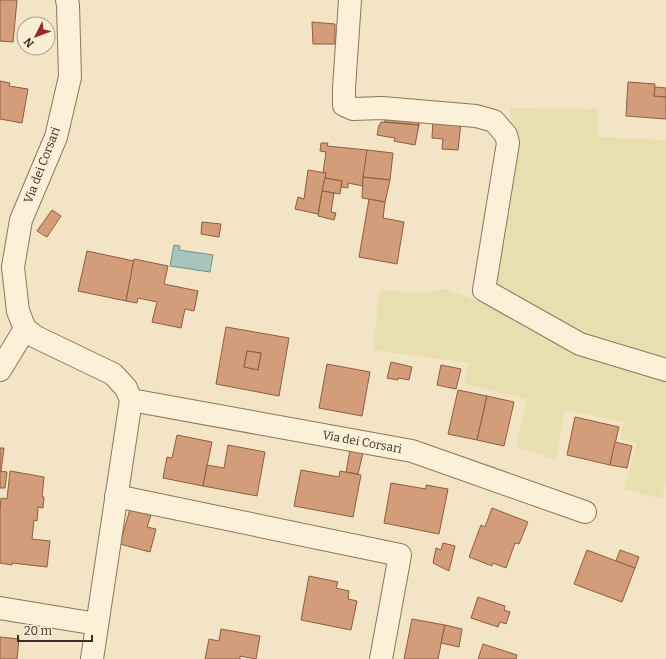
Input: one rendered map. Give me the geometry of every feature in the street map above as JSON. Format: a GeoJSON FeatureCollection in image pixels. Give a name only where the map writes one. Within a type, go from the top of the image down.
{"type":"FeatureCollection","features":[{"type":"Feature","properties":{"kind":"street","name":"Via dei Corsari"},"geometry":{"type":"LineString","coordinates":[[25,328],[18,311],[14,267],[21,220],[56,137],[70,77],[67,0]]}},
{"type":"Feature","properties":{"kind":"street"},"geometry":{"type":"LineString","coordinates":[[350,0],[344,105],[353,109],[382,108],[476,116],[494,121],[506,135],[508,143],[484,290],[580,344],[666,370]]}},
{"type":"Feature","properties":{"kind":"street"},"geometry":{"type":"LineString","coordinates":[[0,370],[25,328],[36,337],[113,374],[126,388],[131,400],[92,659]]}},
{"type":"Feature","properties":{"kind":"street","name":"Via dei Corsari"},"geometry":{"type":"LineString","coordinates":[[131,400],[412,450],[585,512]]}},
{"type":"Feature","properties":{"kind":"street"},"geometry":{"type":"LineString","coordinates":[[116,496],[400,555],[381,659]]}},
{"type":"Feature","properties":{"kind":"street"},"geometry":{"type":"LineString","coordinates":[[0,608],[97,624]]}},
{"type":"Feature","properties":{"kind":"shaded area"},"geometry":{"type":"Polygon","coordinates":[[[510,108],[598,109],[598,137],[666,140],[666,479],[662,499],[624,489],[637,444],[620,439],[623,422],[564,410],[556,460],[516,447],[527,399],[464,384],[469,363],[373,350],[380,289],[417,293],[445,289],[485,304],[493,291],[513,134],[510,108]]]}},
{"type":"Feature","properties":{"kind":"water"},"geometry":{"type":"Polygon","coordinates":[[[174,245],[180,246],[179,250],[213,255],[210,272],[170,266],[174,245]]]}},
{"type":"Feature","properties":{"kind":"building"},"geometry":{"type":"Polygon","coordinates":[[[0,0],[17,0],[13,42],[0,41],[0,0]]]}},
{"type":"Feature","properties":{"kind":"building"},"geometry":{"type":"Polygon","coordinates":[[[312,22],[335,24],[335,44],[313,44],[312,22]]]}},
{"type":"Feature","properties":{"kind":"building"},"geometry":{"type":"Polygon","coordinates":[[[0,81],[10,83],[9,86],[28,89],[22,123],[0,119],[0,81]]]}},
{"type":"Feature","properties":{"kind":"building"},"geometry":{"type":"Polygon","coordinates":[[[628,82],[655,84],[654,96],[666,97],[666,119],[626,116],[628,82]]]}},
{"type":"Feature","properties":{"kind":"building"},"geometry":{"type":"Polygon","coordinates":[[[655,87],[666,88],[666,97],[654,96],[655,87]]]}},
{"type":"Feature","properties":{"kind":"building"},"geometry":{"type":"Polygon","coordinates":[[[385,115],[420,116],[419,125],[385,122],[385,115]]]}},
{"type":"Feature","properties":{"kind":"building"},"geometry":{"type":"Polygon","coordinates":[[[433,120],[461,122],[458,150],[442,149],[443,139],[432,138],[433,120]]]}},
{"type":"Feature","properties":{"kind":"building"},"geometry":{"type":"Polygon","coordinates":[[[381,122],[419,125],[415,145],[394,141],[395,138],[377,135],[381,122]]]}},
{"type":"Feature","properties":{"kind":"building"},"geometry":{"type":"Polygon","coordinates":[[[321,143],[328,143],[327,146],[367,150],[363,186],[348,183],[348,188],[341,187],[342,181],[325,178],[326,173],[323,173],[326,152],[320,151],[321,143]]]}},
{"type":"Feature","properties":{"kind":"building"},"geometry":{"type":"Polygon","coordinates":[[[367,150],[393,153],[390,180],[363,177],[367,150]]]}},
{"type":"Feature","properties":{"kind":"building"},"geometry":{"type":"Polygon","coordinates":[[[308,170],[326,173],[318,214],[295,209],[298,197],[304,199],[308,170]]]}},
{"type":"Feature","properties":{"kind":"building"},"geometry":{"type":"Polygon","coordinates":[[[363,177],[390,180],[385,202],[362,198],[363,177]]]}},
{"type":"Feature","properties":{"kind":"building"},"geometry":{"type":"Polygon","coordinates":[[[325,178],[342,181],[340,194],[322,191],[325,178]]]}},
{"type":"Feature","properties":{"kind":"building"},"geometry":{"type":"Polygon","coordinates":[[[322,191],[334,193],[331,212],[336,213],[334,220],[318,216],[322,191]]]}},
{"type":"Feature","properties":{"kind":"building"},"geometry":{"type":"Polygon","coordinates":[[[369,199],[385,202],[383,218],[404,222],[397,264],[359,257],[369,199]]]}},
{"type":"Feature","properties":{"kind":"building"},"geometry":{"type":"Polygon","coordinates":[[[52,210],[61,216],[47,237],[37,231],[52,210]]]}},
{"type":"Feature","properties":{"kind":"building"},"geometry":{"type":"Polygon","coordinates":[[[202,222],[221,224],[219,237],[201,234],[202,222]]]}},
{"type":"Feature","properties":{"kind":"building"},"geometry":{"type":"Polygon","coordinates":[[[87,251],[134,261],[126,301],[78,291],[87,251]]]}},
{"type":"Feature","properties":{"kind":"building"},"geometry":{"type":"Polygon","coordinates":[[[134,259],[168,266],[164,284],[198,291],[194,311],[185,309],[181,328],[152,322],[157,302],[138,298],[137,303],[126,301],[134,259]]]}},
{"type":"Feature","properties":{"kind":"building"},"geometry":{"type":"Polygon","coordinates":[[[226,327],[289,338],[279,396],[216,384],[226,327]],[[247,351],[244,367],[258,370],[261,353],[247,351]]]}},
{"type":"Feature","properties":{"kind":"building"},"geometry":{"type":"Polygon","coordinates":[[[247,351],[261,353],[258,370],[244,367],[247,351]]]}},
{"type":"Feature","properties":{"kind":"building"},"geometry":{"type":"Polygon","coordinates":[[[391,362],[412,367],[409,380],[387,378],[391,362]]]}},
{"type":"Feature","properties":{"kind":"building"},"geometry":{"type":"Polygon","coordinates":[[[327,364],[370,372],[362,416],[319,408],[327,364]]]}},
{"type":"Feature","properties":{"kind":"building"},"geometry":{"type":"Polygon","coordinates":[[[441,365],[461,369],[456,389],[437,385],[441,365]]]}},
{"type":"Feature","properties":{"kind":"building"},"geometry":{"type":"Polygon","coordinates":[[[458,390],[487,396],[477,440],[448,434],[458,390]]]}},
{"type":"Feature","properties":{"kind":"building"},"geometry":{"type":"Polygon","coordinates":[[[487,396],[514,402],[504,446],[477,440],[487,396]]]}},
{"type":"Feature","properties":{"kind":"building"},"geometry":{"type":"Polygon","coordinates":[[[575,417],[619,427],[610,465],[567,455],[575,417]]]}},
{"type":"Feature","properties":{"kind":"building"},"geometry":{"type":"Polygon","coordinates":[[[177,435],[212,442],[203,486],[163,478],[167,457],[172,458],[177,435]]]}},
{"type":"Feature","properties":{"kind":"building"},"geometry":{"type":"Polygon","coordinates":[[[615,442],[632,446],[627,468],[610,465],[615,442]]]}},
{"type":"Feature","properties":{"kind":"building"},"geometry":{"type":"Polygon","coordinates":[[[228,445],[265,452],[257,496],[203,486],[207,465],[224,468],[228,445]]]}},
{"type":"Feature","properties":{"kind":"building"},"geometry":{"type":"Polygon","coordinates":[[[0,448],[4,448],[1,471],[0,471],[0,448]]]}},
{"type":"Feature","properties":{"kind":"building"},"geometry":{"type":"Polygon","coordinates":[[[350,450],[363,453],[358,474],[346,472],[350,450]]]}},
{"type":"Feature","properties":{"kind":"building"},"geometry":{"type":"Polygon","coordinates":[[[301,470],[339,477],[340,471],[361,475],[353,517],[294,506],[301,470]]]}},
{"type":"Feature","properties":{"kind":"building"},"geometry":{"type":"Polygon","coordinates":[[[0,471],[7,472],[5,488],[0,488],[0,471]]]}},
{"type":"Feature","properties":{"kind":"building"},"geometry":{"type":"Polygon","coordinates":[[[10,471],[44,477],[42,497],[44,497],[43,508],[38,507],[37,521],[34,520],[32,539],[50,541],[47,567],[0,563],[1,498],[7,499],[10,471]]]}},
{"type":"Feature","properties":{"kind":"building"},"geometry":{"type":"Polygon","coordinates":[[[391,483],[426,489],[426,485],[448,489],[439,534],[384,523],[391,483]]]}},
{"type":"Feature","properties":{"kind":"building"},"geometry":{"type":"Polygon","coordinates":[[[492,508],[528,522],[519,544],[515,543],[506,568],[493,563],[492,566],[469,557],[481,525],[485,527],[492,508]]]}},
{"type":"Feature","properties":{"kind":"building"},"geometry":{"type":"Polygon","coordinates":[[[130,509],[151,515],[147,527],[156,529],[150,552],[120,544],[130,509]]]}},
{"type":"Feature","properties":{"kind":"building"},"geometry":{"type":"Polygon","coordinates":[[[443,543],[455,546],[449,571],[433,563],[436,548],[441,550],[443,543]]]}},
{"type":"Feature","properties":{"kind":"building"},"geometry":{"type":"Polygon","coordinates":[[[587,550],[635,568],[622,602],[574,584],[587,550]]]}},
{"type":"Feature","properties":{"kind":"building"},"geometry":{"type":"Polygon","coordinates":[[[620,550],[639,557],[635,568],[616,561],[620,550]]]}},
{"type":"Feature","properties":{"kind":"building"},"geometry":{"type":"Polygon","coordinates":[[[309,576],[338,582],[336,588],[349,591],[348,599],[357,601],[351,630],[301,620],[309,576]]]}},
{"type":"Feature","properties":{"kind":"building"},"geometry":{"type":"Polygon","coordinates":[[[478,597],[505,606],[504,610],[510,612],[506,624],[500,622],[498,627],[471,618],[478,597]]]}},
{"type":"Feature","properties":{"kind":"building"},"geometry":{"type":"Polygon","coordinates":[[[412,619],[445,625],[438,659],[404,659],[412,619]]]}},
{"type":"Feature","properties":{"kind":"building"},"geometry":{"type":"Polygon","coordinates":[[[445,625],[462,629],[459,647],[441,643],[445,625]]]}},
{"type":"Feature","properties":{"kind":"building"},"geometry":{"type":"Polygon","coordinates":[[[221,629],[260,636],[256,659],[240,656],[240,659],[205,659],[209,639],[219,641],[221,629]]]}},
{"type":"Feature","properties":{"kind":"building"},"geometry":{"type":"Polygon","coordinates":[[[0,637],[19,639],[17,659],[0,659],[0,637]]]}},
{"type":"Feature","properties":{"kind":"building"},"geometry":{"type":"Polygon","coordinates":[[[483,644],[517,655],[516,659],[478,659],[483,644]]]}}]}
